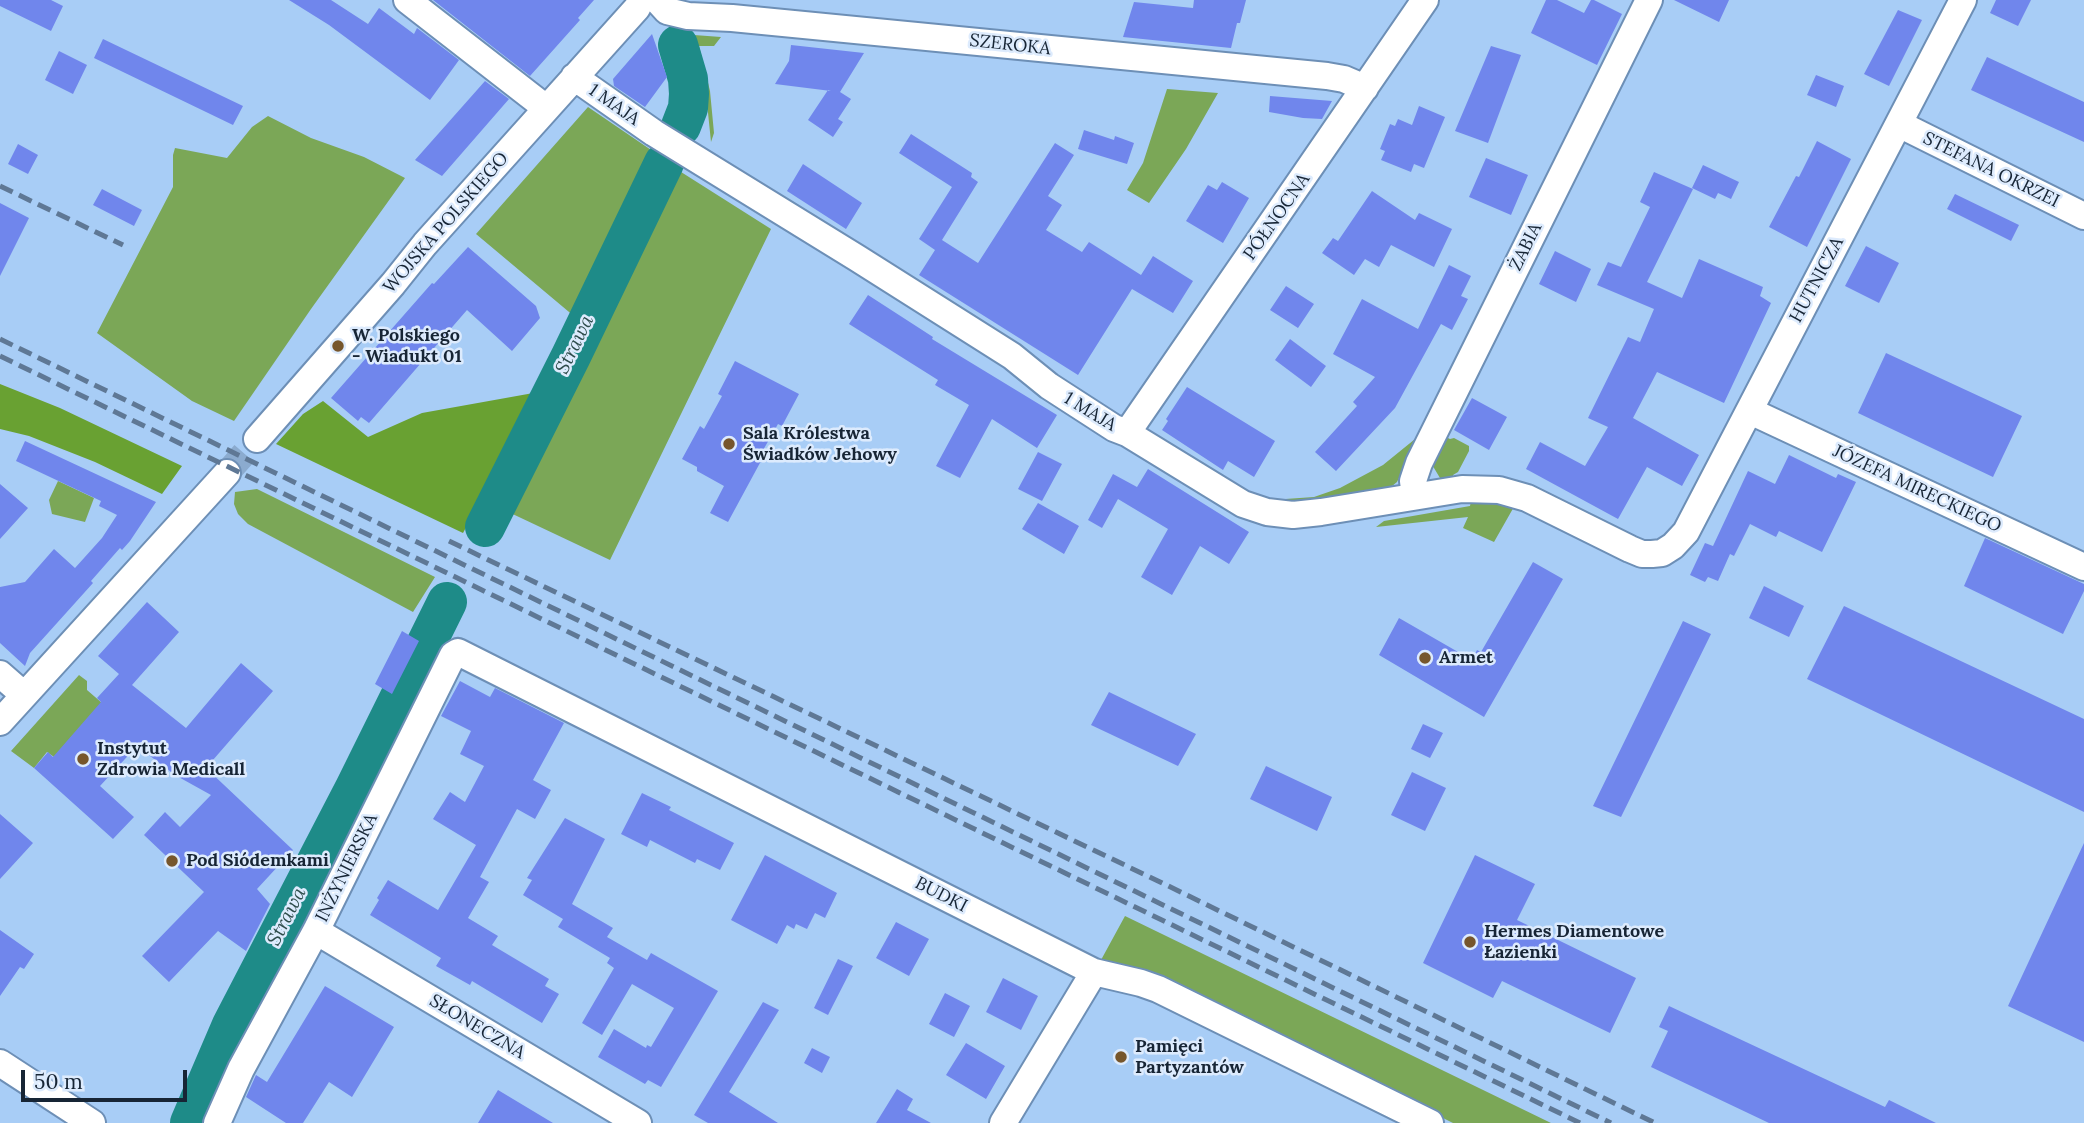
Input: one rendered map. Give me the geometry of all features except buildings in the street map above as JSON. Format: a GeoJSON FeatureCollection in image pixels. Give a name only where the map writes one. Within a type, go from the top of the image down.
{"type":"FeatureCollection","features":[{"type":"Feature","properties":{"kind":"street"},"geometry":{"type":"LineString","coordinates":[[407,0],[546,108]]}},
{"type":"Feature","properties":{"kind":"street","name":"PÓŁNOCNA"},"geometry":{"type":"LineString","coordinates":[[1127,433],[1425,0]]}},
{"type":"Feature","properties":{"kind":"street","name":"ŻABIA"},"geometry":{"type":"LineString","coordinates":[[1415,496],[1413,481],[1419,463],[1649,0]]}},
{"type":"Feature","properties":{"kind":"street","name":"HUTNICZA"},"geometry":{"type":"LineString","coordinates":[[1662,552],[1673,546],[1686,532],[1963,0]]}},
{"type":"Feature","properties":{"kind":"street","name":"WOJSKA POLSKIEGO"},"geometry":{"type":"LineString","coordinates":[[257,439],[546,108],[647,2]]}},
{"type":"Feature","properties":{"kind":"street","name":"SZEROKA"},"geometry":{"type":"LineString","coordinates":[[647,2],[688,16],[732,18],[1327,76],[1344,79],[1366,88]]}},
{"type":"Feature","properties":{"kind":"street","name":"1 MAJA"},"geometry":{"type":"LineString","coordinates":[[574,77],[664,140],[1001,349],[1049,386],[1114,428],[1127,433],[1236,500],[1267,512],[1293,515],[1475,488],[1512,492],[1642,554],[1662,552]]}},
{"type":"Feature","properties":{"kind":"street","name":"STEFANA OKRZEI"},"geometry":{"type":"LineString","coordinates":[[1899,124],[2084,216]]}},
{"type":"Feature","properties":{"kind":"street","name":"JÓZEFA MIRECKIEGO"},"geometry":{"type":"LineString","coordinates":[[1750,411],[2084,567]]}},
{"type":"Feature","properties":{"kind":"street"},"geometry":{"type":"LineString","coordinates":[[0,722],[227,473]]}},
{"type":"Feature","properties":{"kind":"street","name":"INŻYNIERSKA"},"geometry":{"type":"LineString","coordinates":[[217,1123],[263,1026],[316,931],[453,655],[458,652]]}},
{"type":"Feature","properties":{"kind":"street","name":"BUDKI"},"geometry":{"type":"LineString","coordinates":[[458,652],[1094,972],[1158,989],[1430,1123]]}},
{"type":"Feature","properties":{"kind":"street"},"geometry":{"type":"LineString","coordinates":[[0,674],[24,695]]}},
{"type":"Feature","properties":{"kind":"street","name":"SŁONECZNA"},"geometry":{"type":"LineString","coordinates":[[316,931],[638,1123]]}},
{"type":"Feature","properties":{"kind":"street"},"geometry":{"type":"LineString","coordinates":[[1003,1123],[1094,972]]}},
{"type":"Feature","properties":{"kind":"street"},"geometry":{"type":"LineString","coordinates":[[0,1063],[92,1123]]}},
{"type":"Feature","properties":{"kind":"green space"},"geometry":{"type":"Polygon","coordinates":[[[694,35],[721,37],[714,46],[699,46],[710,91],[714,133],[711,142],[706,93],[694,35]]]}},
{"type":"Feature","properties":{"kind":"green space"},"geometry":{"type":"Polygon","coordinates":[[[1167,89],[1218,93],[1186,149],[1149,203],[1127,190],[1143,163],[1167,89]]]}},
{"type":"Feature","properties":{"kind":"green space"},"geometry":{"type":"Polygon","coordinates":[[[588,107],[657,154],[575,317],[476,234],[588,107]]]}},
{"type":"Feature","properties":{"kind":"green space"},"geometry":{"type":"Polygon","coordinates":[[[268,116],[311,138],[364,157],[405,178],[234,421],[192,401],[97,333],[173,187],[175,148],[227,158],[252,127],[268,116]]]}},
{"type":"Feature","properties":{"kind":"green space"},"geometry":{"type":"Polygon","coordinates":[[[670,165],[771,229],[610,560],[502,509],[670,165]]]}},
{"type":"Feature","properties":{"kind":"green space"},"geometry":{"type":"Polygon","coordinates":[[[0,384],[60,408],[182,466],[162,494],[95,462],[29,436],[0,429],[0,384]]]}},
{"type":"Feature","properties":{"kind":"green space"},"geometry":{"type":"Polygon","coordinates":[[[539,392],[463,533],[276,444],[303,414],[323,401],[368,437],[422,413],[539,392]]]}},
{"type":"Feature","properties":{"kind":"green space"},"geometry":{"type":"Polygon","coordinates":[[[1420,435],[1397,482],[1386,491],[1284,504],[1271,500],[1314,497],[1340,488],[1383,465],[1420,435]]]}},
{"type":"Feature","properties":{"kind":"green space"},"geometry":{"type":"Polygon","coordinates":[[[1442,435],[1469,446],[1458,472],[1453,475],[1453,480],[1440,478],[1431,463],[1442,435]]]}},
{"type":"Feature","properties":{"kind":"green space"},"geometry":{"type":"Polygon","coordinates":[[[58,481],[94,498],[85,522],[52,514],[49,500],[58,481]]]}},
{"type":"Feature","properties":{"kind":"green space"},"geometry":{"type":"Polygon","coordinates":[[[257,489],[435,577],[413,612],[248,524],[238,514],[234,504],[235,492],[257,489]]]}},
{"type":"Feature","properties":{"kind":"green space"},"geometry":{"type":"Polygon","coordinates":[[[1471,501],[1515,505],[1494,542],[1463,528],[1468,517],[1376,527],[1384,521],[1470,506],[1471,501]]]}},
{"type":"Feature","properties":{"kind":"green space"},"geometry":{"type":"Polygon","coordinates":[[[79,675],[87,681],[87,690],[102,703],[54,757],[47,752],[34,768],[11,751],[79,675]]]}},
{"type":"Feature","properties":{"kind":"green space"},"geometry":{"type":"Polygon","coordinates":[[[1125,916],[1551,1123],[1453,1123],[1168,981],[1101,960],[1125,916]]]}},
{"type":"Feature","properties":{"kind":"waterway","name":"Strawa"},"geometry":{"type":"LineString","coordinates":[[678,45],[688,79],[689,94],[688,108],[681,126]]}},
{"type":"Feature","properties":{"kind":"waterway","name":"Strawa"},"geometry":{"type":"LineString","coordinates":[[485,527],[664,163]]}},
{"type":"Feature","properties":{"kind":"waterway","name":"Strawa"},"geometry":{"type":"LineString","coordinates":[[190,1123],[232,1025],[355,788],[447,602]]}},
{"type":"Feature","properties":{"kind":"tunnel"},"geometry":{"type":"LineString","coordinates":[[227,473],[257,439]]}},
{"type":"Feature","properties":{"kind":"railway"},"geometry":{"type":"LineString","coordinates":[[0,186],[123,245]]}},
{"type":"Feature","properties":{"kind":"railway"},"geometry":{"type":"LineString","coordinates":[[0,339],[1611,1123]]}},
{"type":"Feature","properties":{"kind":"railway"},"geometry":{"type":"LineString","coordinates":[[0,356],[1580,1123]]}},
{"type":"Feature","properties":{"kind":"railway"},"geometry":{"type":"LineString","coordinates":[[449,541],[1655,1123]]}},
{"type":"Feature","properties":{"kind":"place","name":"W. Polskiego - Wiadukt 01"},"geometry":{"type":"Point","coordinates":[338,346]}},
{"type":"Feature","properties":{"kind":"place","name":"Sala Królestwa Świadków Jehowy"},"geometry":{"type":"Point","coordinates":[729,444]}},
{"type":"Feature","properties":{"kind":"place","name":"Armet"},"geometry":{"type":"Point","coordinates":[1425,658]}},
{"type":"Feature","properties":{"kind":"place","name":"Instytut Zdrowia Medicall"},"geometry":{"type":"Point","coordinates":[83,759]}},
{"type":"Feature","properties":{"kind":"place","name":"Pod Siódemkami"},"geometry":{"type":"Point","coordinates":[172,861]}},
{"type":"Feature","properties":{"kind":"place","name":"Hermes Diamentowe Łazienki"},"geometry":{"type":"Point","coordinates":[1470,942]}},
{"type":"Feature","properties":{"kind":"place","name":"Pamięci Partyzantów"},"geometry":{"type":"Point","coordinates":[1121,1057]}}]}
